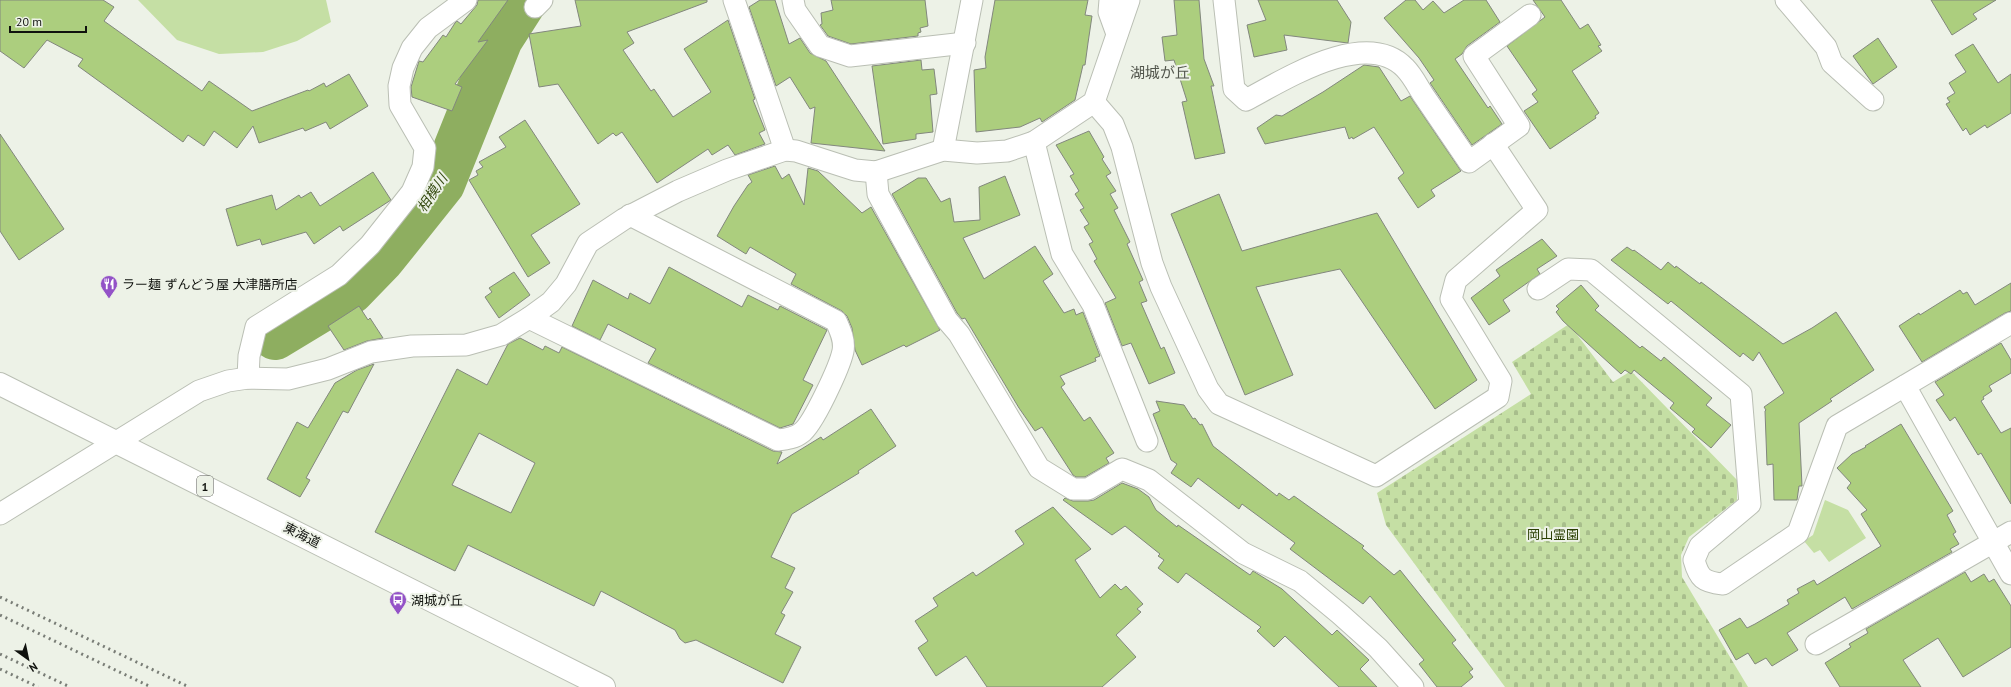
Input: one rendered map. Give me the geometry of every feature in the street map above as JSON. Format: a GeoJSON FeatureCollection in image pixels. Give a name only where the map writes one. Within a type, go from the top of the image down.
{"type":"FeatureCollection","features":[{"type":"Feature","properties":{"kind":"highway","name":"東海道"},"geometry":{"type":"LineString","coordinates":[[0,384],[604,687]]}},
{"type":"Feature","properties":{"kind":"street"},"geometry":{"type":"LineString","coordinates":[[248,378],[249,356],[256,327],[339,275],[370,245],[412,192],[424,167],[424,148],[400,105],[400,86],[403,68],[412,48],[428,28],[466,0]]}},
{"type":"Feature","properties":{"kind":"street"},"geometry":{"type":"LineString","coordinates":[[734,0],[785,150]]}},
{"type":"Feature","properties":{"kind":"street"},"geometry":{"type":"LineString","coordinates":[[793,0],[795,10],[820,46],[850,56],[965,43]]}},
{"type":"Feature","properties":{"kind":"street"},"geometry":{"type":"LineString","coordinates":[[943,150],[965,43],[972,0]]}},
{"type":"Feature","properties":{"kind":"street"},"geometry":{"type":"LineString","coordinates":[[1110,0],[1109,12],[1117,34]]}},
{"type":"Feature","properties":{"kind":"street"},"geometry":{"type":"LineString","coordinates":[[0,514],[199,391],[228,381],[248,378],[288,378],[328,369],[371,352],[412,346],[466,345],[501,335],[529,318],[551,302],[566,284],[588,243],[630,215],[720,172],[785,150],[796,151],[855,170],[876,172],[943,150],[977,153],[1007,151],[1034,142],[1094,102],[1129,0]]}},
{"type":"Feature","properties":{"kind":"street"},"geometry":{"type":"LineString","coordinates":[[1224,0],[1234,89],[1246,100],[1303,70],[1333,58],[1362,53],[1384,55],[1405,68],[1468,162],[1519,126],[1474,56],[1530,15]]}},
{"type":"Feature","properties":{"kind":"street"},"geometry":{"type":"LineString","coordinates":[[1786,0],[1826,47],[1832,63],[1873,100]]}},
{"type":"Feature","properties":{"kind":"street"},"geometry":{"type":"LineString","coordinates":[[1094,102],[1113,124],[1122,147],[1152,263],[1208,389],[1219,404],[1376,476],[1498,397],[1501,381],[1451,299],[1456,280],[1537,210],[1493,144]]}},
{"type":"Feature","properties":{"kind":"street"},"geometry":{"type":"LineString","coordinates":[[1034,142],[1062,254],[1093,305],[1147,442]]}},
{"type":"Feature","properties":{"kind":"street"},"geometry":{"type":"LineString","coordinates":[[876,172],[878,194],[947,320],[959,334],[1039,468],[1073,489],[1088,489],[1122,469],[1149,480],[1243,553],[1300,581],[1378,648],[1413,687]]}},
{"type":"Feature","properties":{"kind":"street"},"geometry":{"type":"LineString","coordinates":[[529,318],[778,440],[793,437],[802,433],[816,415],[843,350],[842,337],[836,321],[630,215]]}},
{"type":"Feature","properties":{"kind":"street"},"geometry":{"type":"LineString","coordinates":[[1538,289],[1568,269],[1591,270],[1741,394],[1750,504],[1700,546],[1694,560],[1698,574],[1709,583],[1723,584],[1798,532],[1837,426],[2011,323]]}},
{"type":"Feature","properties":{"kind":"street"},"geometry":{"type":"LineString","coordinates":[[1905,386],[1992,543],[2011,574]]}},
{"type":"Feature","properties":{"kind":"street"},"geometry":{"type":"LineString","coordinates":[[1816,644],[2011,532]]}},
{"type":"Feature","properties":{"kind":"green space"},"geometry":{"type":"Polygon","coordinates":[[[138,0],[326,0],[331,22],[297,41],[263,52],[219,54],[177,40],[138,0]]]}},
{"type":"Feature","properties":{"kind":"green space","name":"岡山霊園"},"geometry":{"type":"Polygon","coordinates":[[[1569,324],[1613,382],[1631,371],[1737,480],[1737,500],[1689,537],[1681,555],[1682,577],[1748,687],[1505,687],[1386,525],[1377,493],[1531,394],[1512,362],[1569,324]]]}},
{"type":"Feature","properties":{"kind":"green space"},"geometry":{"type":"Polygon","coordinates":[[[1825,500],[1848,510],[1866,538],[1829,562],[1820,550],[1814,553],[1804,541],[1813,535],[1825,500]]]}},
{"type":"Feature","properties":{"kind":"building"},"geometry":{"type":"Polygon","coordinates":[[[0,0],[103,0],[114,7],[104,21],[202,91],[209,81],[252,111],[308,90],[309,91],[324,83],[326,87],[349,74],[368,106],[330,129],[326,122],[305,131],[303,128],[259,143],[253,126],[237,148],[214,131],[204,146],[188,135],[183,142],[78,66],[83,59],[47,40],[24,68],[0,51],[0,0]]]}},
{"type":"Feature","properties":{"kind":"building"},"geometry":{"type":"Polygon","coordinates":[[[478,0],[508,0],[478,42],[488,40],[455,84],[462,87],[452,111],[412,97],[411,87],[419,61],[423,62],[443,35],[446,37],[457,21],[461,24],[477,5],[478,0]]]}},
{"type":"Feature","properties":{"kind":"building"},"geometry":{"type":"Polygon","coordinates":[[[575,0],[707,0],[707,2],[627,32],[634,43],[623,50],[651,91],[654,89],[673,117],[711,92],[684,49],[728,20],[755,99],[753,100],[765,130],[759,133],[765,144],[735,155],[728,145],[712,155],[708,149],[657,183],[622,132],[616,136],[613,133],[598,144],[558,84],[539,87],[529,34],[581,26],[575,0]]]}},
{"type":"Feature","properties":{"kind":"building"},"geometry":{"type":"Polygon","coordinates":[[[760,0],[775,0],[789,44],[800,38],[810,53],[826,61],[885,151],[811,143],[815,107],[810,109],[790,77],[776,86],[749,7],[760,0]]]}},
{"type":"Feature","properties":{"kind":"building"},"geometry":{"type":"Polygon","coordinates":[[[831,0],[925,0],[928,26],[920,28],[921,32],[918,33],[918,36],[851,44],[828,36],[820,25],[822,24],[821,13],[833,10],[831,0]]]}},
{"type":"Feature","properties":{"kind":"building"},"geometry":{"type":"Polygon","coordinates":[[[995,0],[1088,0],[1085,15],[1092,16],[1085,65],[1083,65],[1075,100],[1042,122],[1040,118],[1020,127],[976,132],[974,70],[986,68],[985,57],[995,0]]]}},
{"type":"Feature","properties":{"kind":"building"},"geometry":{"type":"Polygon","coordinates":[[[1174,0],[1199,0],[1204,59],[1214,86],[1211,86],[1225,153],[1195,159],[1182,102],[1187,101],[1174,60],[1165,61],[1162,37],[1177,35],[1174,0]]]}},
{"type":"Feature","properties":{"kind":"building"},"geometry":{"type":"Polygon","coordinates":[[[1258,0],[1337,0],[1351,22],[1348,43],[1284,35],[1287,50],[1254,57],[1247,25],[1266,20],[1258,0]]]}},
{"type":"Feature","properties":{"kind":"building"},"geometry":{"type":"Polygon","coordinates":[[[1406,0],[1415,0],[1423,10],[1433,1],[1444,13],[1464,0],[1486,0],[1500,22],[1467,46],[1462,54],[1455,59],[1488,108],[1490,106],[1502,124],[1472,145],[1430,83],[1434,80],[1419,58],[1384,18],[1406,0]]]}},
{"type":"Feature","properties":{"kind":"building"},"geometry":{"type":"Polygon","coordinates":[[[1533,0],[1561,0],[1580,29],[1588,24],[1601,45],[1598,46],[1602,51],[1572,71],[1599,113],[1595,116],[1596,118],[1550,149],[1524,111],[1538,102],[1532,94],[1537,90],[1507,46],[1545,17],[1533,0]]]}},
{"type":"Feature","properties":{"kind":"building"},"geometry":{"type":"Polygon","coordinates":[[[1931,0],[1996,0],[1973,14],[1977,19],[1952,35],[1931,0]]]}},
{"type":"Feature","properties":{"kind":"building"},"geometry":{"type":"Polygon","coordinates":[[[1878,38],[1897,67],[1873,84],[1853,56],[1878,38]]]}},
{"type":"Feature","properties":{"kind":"building"},"geometry":{"type":"Polygon","coordinates":[[[1973,44],[1998,83],[2011,74],[2011,113],[1987,128],[1985,125],[1970,135],[1966,128],[1963,131],[1946,104],[1950,102],[1947,98],[1955,93],[1949,83],[1966,72],[1955,55],[1973,44]]]}},
{"type":"Feature","properties":{"kind":"building"},"geometry":{"type":"Polygon","coordinates":[[[921,60],[922,70],[934,69],[937,94],[930,95],[933,132],[916,134],[916,139],[883,144],[872,66],[921,60]]]}},
{"type":"Feature","properties":{"kind":"building"},"geometry":{"type":"Polygon","coordinates":[[[1364,65],[1379,67],[1401,101],[1410,96],[1461,171],[1431,190],[1435,196],[1418,208],[1398,178],[1404,173],[1374,127],[1353,139],[1352,137],[1349,139],[1345,127],[1265,144],[1257,128],[1276,115],[1282,116],[1323,92],[1364,65]]]}},
{"type":"Feature","properties":{"kind":"building"},"geometry":{"type":"Polygon","coordinates":[[[525,120],[580,204],[531,235],[550,263],[528,277],[469,180],[478,175],[476,171],[483,167],[479,162],[506,147],[499,137],[525,120]]]}},
{"type":"Feature","properties":{"kind":"building"},"geometry":{"type":"Polygon","coordinates":[[[1089,131],[1104,157],[1102,159],[1111,173],[1106,176],[1116,191],[1110,194],[1118,208],[1114,210],[1130,242],[1127,244],[1143,280],[1139,282],[1147,301],[1141,303],[1161,349],[1164,347],[1175,373],[1149,384],[1131,343],[1122,346],[1105,303],[1116,298],[1094,261],[1097,259],[1089,244],[1093,242],[1084,227],[1089,224],[1080,210],[1084,208],[1075,194],[1079,191],[1070,176],[1074,174],[1056,145],[1089,131]]]}},
{"type":"Feature","properties":{"kind":"building"},"geometry":{"type":"Polygon","coordinates":[[[0,134],[64,229],[19,260],[0,231],[0,134]]]}},
{"type":"Feature","properties":{"kind":"building"},"geometry":{"type":"Polygon","coordinates":[[[775,166],[782,179],[789,174],[804,205],[808,168],[818,171],[862,213],[871,207],[940,330],[906,347],[904,345],[862,365],[855,350],[852,328],[847,316],[842,311],[791,284],[796,274],[750,247],[746,254],[717,236],[734,206],[748,185],[752,182],[748,175],[775,166]]]}},
{"type":"Feature","properties":{"kind":"building"},"geometry":{"type":"Polygon","coordinates":[[[373,172],[391,200],[343,231],[340,226],[314,244],[306,232],[262,245],[260,239],[237,246],[226,209],[272,195],[276,210],[299,195],[301,198],[311,192],[320,206],[373,172]]]}},
{"type":"Feature","properties":{"kind":"building"},"geometry":{"type":"Polygon","coordinates":[[[1005,176],[1020,215],[963,238],[984,279],[1035,246],[1053,274],[1043,281],[1064,313],[1074,309],[1076,315],[1083,312],[1100,356],[1095,358],[1096,361],[1060,376],[1065,384],[1061,387],[1084,421],[1090,417],[1114,453],[1106,458],[1109,463],[1085,477],[1076,477],[1073,475],[1042,427],[1035,431],[1019,408],[965,318],[962,319],[957,313],[892,194],[918,178],[926,178],[941,202],[950,198],[954,222],[980,220],[979,187],[1005,176]]]}},
{"type":"Feature","properties":{"kind":"building"},"geometry":{"type":"Polygon","coordinates":[[[1219,194],[1242,251],[1377,213],[1477,380],[1435,409],[1340,269],[1256,287],[1293,375],[1245,395],[1171,214],[1219,194]]]}},
{"type":"Feature","properties":{"kind":"building"},"geometry":{"type":"Polygon","coordinates":[[[1542,239],[1557,256],[1537,269],[1540,274],[1503,300],[1510,311],[1489,325],[1471,298],[1500,276],[1496,270],[1542,239]]]}},
{"type":"Feature","properties":{"kind":"building"},"geometry":{"type":"Polygon","coordinates":[[[1627,247],[1633,251],[1634,250],[1661,270],[1668,262],[1675,268],[1676,266],[1700,284],[1701,282],[1783,344],[1812,328],[1836,312],[1874,370],[1830,399],[1832,401],[1799,423],[1802,486],[1799,486],[1797,500],[1774,500],[1773,464],[1767,465],[1766,410],[1764,407],[1784,393],[1759,352],[1753,361],[1743,353],[1740,357],[1671,301],[1668,304],[1611,260],[1627,247]]]}},
{"type":"Feature","properties":{"kind":"building"},"geometry":{"type":"Polygon","coordinates":[[[669,267],[742,307],[748,295],[778,310],[780,306],[827,330],[803,380],[813,385],[793,424],[780,428],[648,363],[656,349],[608,324],[600,340],[572,326],[593,280],[628,299],[630,293],[650,304],[669,267]]]}},
{"type":"Feature","properties":{"kind":"building"},"geometry":{"type":"Polygon","coordinates":[[[514,272],[530,295],[499,318],[485,297],[492,292],[489,288],[514,272]]]}},
{"type":"Feature","properties":{"kind":"building"},"geometry":{"type":"Polygon","coordinates":[[[2011,283],[2011,311],[2005,313],[1922,362],[1899,326],[1919,313],[1920,315],[1960,290],[1963,294],[1967,292],[1975,305],[2011,283]]]}},
{"type":"Feature","properties":{"kind":"building"},"geometry":{"type":"Polygon","coordinates":[[[1581,285],[1599,306],[1595,310],[1640,348],[1642,346],[1661,361],[1664,357],[1712,398],[1706,405],[1731,425],[1711,448],[1692,432],[1695,429],[1670,408],[1674,403],[1634,370],[1631,374],[1625,370],[1621,374],[1563,321],[1556,312],[1559,309],[1556,306],[1581,285]]]}},
{"type":"Feature","properties":{"kind":"building"},"geometry":{"type":"Polygon","coordinates":[[[359,306],[368,320],[370,318],[383,338],[367,341],[344,350],[328,326],[359,306]]]}},
{"type":"Feature","properties":{"kind":"building"},"geometry":{"type":"Polygon","coordinates":[[[520,338],[543,350],[545,346],[559,353],[562,347],[773,451],[782,452],[777,464],[821,437],[823,440],[871,409],[896,446],[858,471],[859,473],[792,514],[771,557],[795,568],[785,588],[793,592],[781,613],[785,615],[775,634],[801,647],[783,683],[696,640],[685,643],[680,639],[675,630],[601,591],[594,606],[468,545],[455,571],[375,532],[457,369],[487,385],[508,344],[520,338]],[[479,433],[452,485],[511,513],[535,463],[479,433]]]}},
{"type":"Feature","properties":{"kind":"building"},"geometry":{"type":"Polygon","coordinates":[[[2001,343],[2011,360],[2011,373],[1989,386],[1992,391],[1983,397],[1984,399],[1981,401],[2001,433],[2011,428],[2011,504],[1981,453],[1978,455],[1955,417],[1950,421],[1936,400],[1944,395],[1935,382],[2001,343]]]}},
{"type":"Feature","properties":{"kind":"building"},"geometry":{"type":"Polygon","coordinates":[[[374,364],[348,413],[343,411],[306,478],[310,480],[300,497],[267,479],[297,422],[308,428],[335,383],[357,370],[374,364]]]}},
{"type":"Feature","properties":{"kind":"building"},"geometry":{"type":"Polygon","coordinates":[[[1156,401],[1184,405],[1193,419],[1195,418],[1200,425],[1202,424],[1213,446],[1277,496],[1279,493],[1289,500],[1294,496],[1364,546],[1362,548],[1394,575],[1400,570],[1456,640],[1452,643],[1473,669],[1469,672],[1473,677],[1461,687],[1437,687],[1419,664],[1424,660],[1370,596],[1363,604],[1290,549],[1295,543],[1242,504],[1239,509],[1198,478],[1191,487],[1171,473],[1177,464],[1171,460],[1153,414],[1160,411],[1156,401]]]}},
{"type":"Feature","properties":{"kind":"building"},"geometry":{"type":"Polygon","coordinates":[[[1901,424],[1953,511],[1947,515],[1956,532],[1953,534],[1959,544],[1950,549],[1952,552],[1852,609],[1845,597],[1787,633],[1798,650],[1772,666],[1766,658],[1755,664],[1748,653],[1736,660],[1719,630],[1740,618],[1747,628],[1755,624],[1789,604],[1787,600],[1799,593],[1797,589],[1814,580],[1817,585],[1881,546],[1861,514],[1867,510],[1847,488],[1851,483],[1837,468],[1852,454],[1866,447],[1865,446],[1901,424]]]}},
{"type":"Feature","properties":{"kind":"building"},"geometry":{"type":"Polygon","coordinates":[[[1122,483],[1138,489],[1149,497],[1156,510],[1177,527],[1178,525],[1250,575],[1253,571],[1282,589],[1332,635],[1337,630],[1369,660],[1360,669],[1377,687],[1339,687],[1285,636],[1274,647],[1257,631],[1261,627],[1186,573],[1178,583],[1158,568],[1164,560],[1158,556],[1160,554],[1125,526],[1112,535],[1063,500],[1065,498],[1073,501],[1094,500],[1122,483]]]}},
{"type":"Feature","properties":{"kind":"building"},"geometry":{"type":"Polygon","coordinates":[[[1053,507],[1091,549],[1075,560],[1100,598],[1115,584],[1121,590],[1126,586],[1143,604],[1137,609],[1141,612],[1116,635],[1136,657],[1102,687],[987,687],[966,656],[936,676],[918,648],[928,641],[915,621],[938,606],[933,598],[973,572],[976,576],[1024,544],[1015,531],[1053,507]]]}},
{"type":"Feature","properties":{"kind":"building"},"geometry":{"type":"Polygon","coordinates":[[[1965,572],[1971,582],[1984,574],[1989,582],[1994,579],[2011,606],[2011,647],[1963,677],[1938,638],[1903,660],[1921,687],[1840,687],[1825,663],[1851,647],[1849,644],[1868,633],[1866,629],[1965,572]]]}},
{"type":"Feature","properties":{"kind":"waterway","name":"相模川"},"geometry":{"type":"LineString","coordinates":[[275,337],[351,291],[382,259],[442,184],[500,39],[525,0]]}},
{"type":"Feature","properties":{"kind":"railway"},"geometry":{"type":"LineString","coordinates":[[0,597],[189,687]]}},
{"type":"Feature","properties":{"kind":"railway"},"geometry":{"type":"LineString","coordinates":[[0,615],[151,687]]}},
{"type":"Feature","properties":{"kind":"railway"},"geometry":{"type":"LineString","coordinates":[[0,654],[70,687]]}},
{"type":"Feature","properties":{"kind":"railway"},"geometry":{"type":"LineString","coordinates":[[0,669],[38,687]]}},
{"type":"Feature","properties":{"kind":"place","name":"ラー麺 ずんどう屋 大津膳所店"},"geometry":{"type":"Point","coordinates":[109,299]}},
{"type":"Feature","properties":{"kind":"place","name":"湖城が丘"},"geometry":{"type":"Point","coordinates":[398,615]}},
{"type":"Feature","properties":{"kind":"district","name":"湖城が丘"},"geometry":{"type":"Point","coordinates":[1160,72]}}]}
